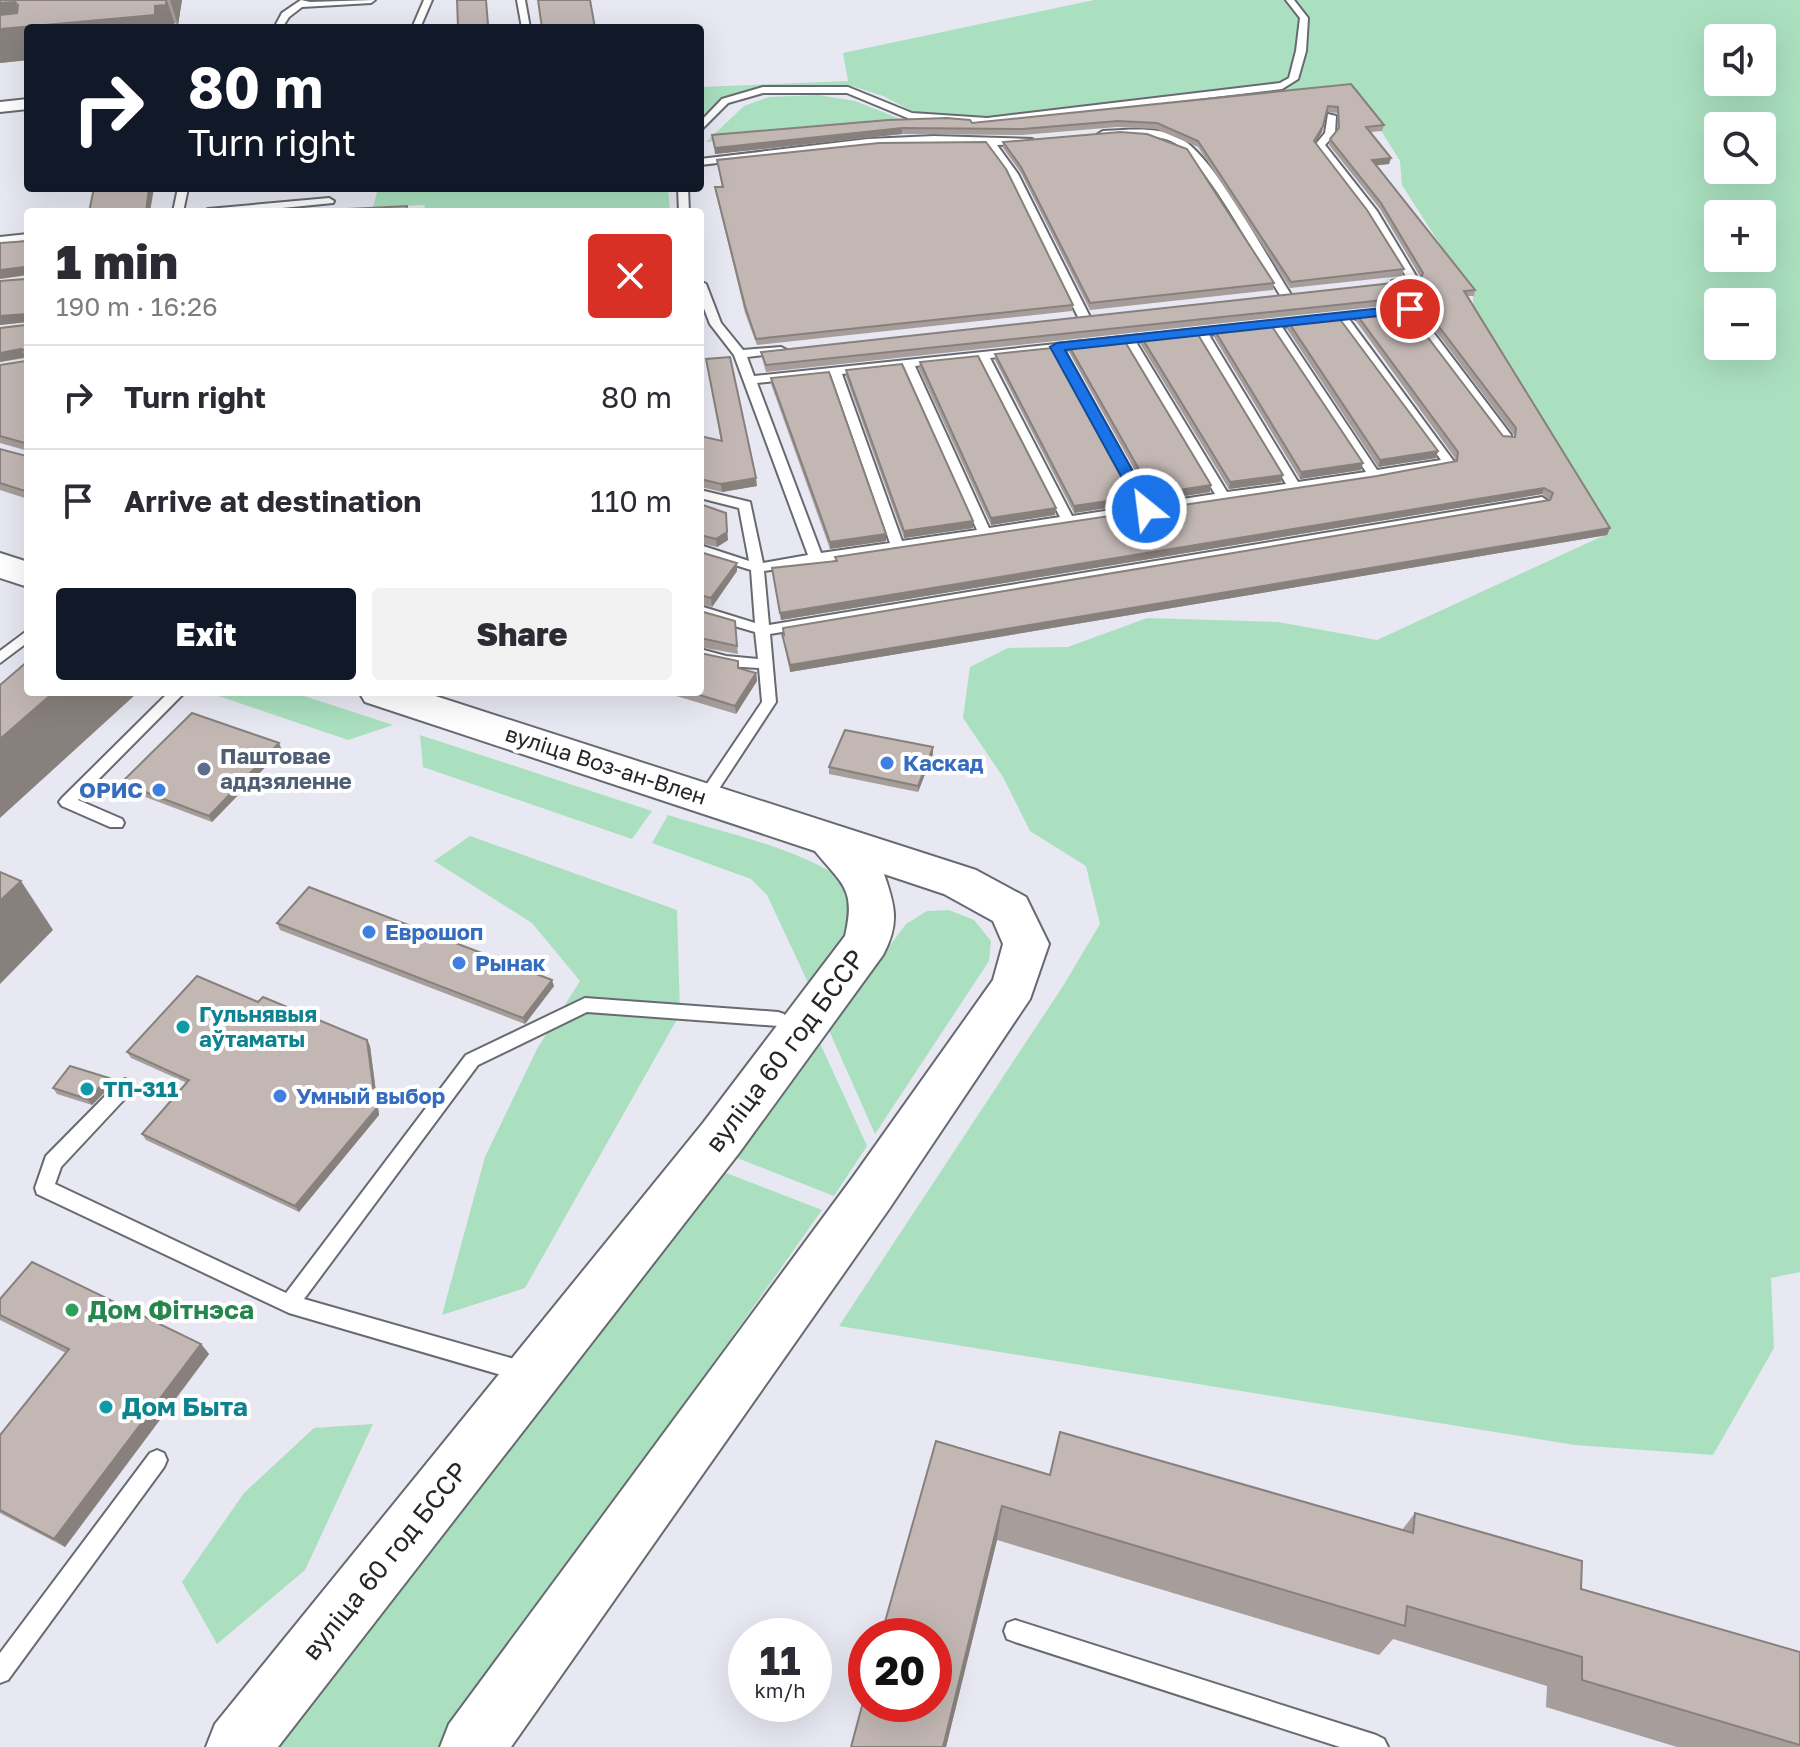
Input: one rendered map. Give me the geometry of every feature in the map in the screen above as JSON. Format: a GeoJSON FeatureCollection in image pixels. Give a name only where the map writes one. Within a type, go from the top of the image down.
{"type":"FeatureCollection","features":[{"type":"Feature","properties":{"kind":"main road"},"geometry":{"type":"LineString","coordinates":[[0,565],[24,574]]}},
{"type":"Feature","properties":{"kind":"main road","name":"вуліца Воз-ан-Влен"},"geometry":{"type":"LineString","coordinates":[[391,696],[706,797],[831,841]]}},
{"type":"Feature","properties":{"kind":"main road"},"geometry":{"type":"LineString","coordinates":[[472,1747],[871,1193],[1014,986],[1026,944],[1010,909],[960,882],[831,841]]}},
{"type":"Feature","properties":{"kind":"main road","name":"вуліца 60 год БССР"},"geometry":{"type":"LineString","coordinates":[[238,1747],[721,1138],[867,942],[874,909],[862,874],[831,841]]}},
{"type":"Feature","properties":{"kind":"street"},"geometry":{"type":"LineString","coordinates":[[0,107],[24,104]]}},
{"type":"Feature","properties":{"kind":"lane"},"geometry":{"type":"LineString","coordinates":[[280,24],[285,15],[303,3],[371,0]]}},
{"type":"Feature","properties":{"kind":"lane"},"geometry":{"type":"LineString","coordinates":[[418,24],[428,0]]}},
{"type":"Feature","properties":{"kind":"lane"},"geometry":{"type":"LineString","coordinates":[[521,0],[525,24]]}},
{"type":"Feature","properties":{"kind":"lane"},"geometry":{"type":"LineString","coordinates":[[704,124],[725,101],[763,90],[848,90],[910,116],[987,121],[1282,86],[1293,79],[1301,51],[1304,18],[1290,0]]}},
{"type":"Feature","properties":{"kind":"lane"},"geometry":{"type":"LineString","coordinates":[[1331,116],[1330,134],[1320,145],[1373,213],[1414,281],[1385,285]]}},
{"type":"Feature","properties":{"kind":"lane"},"geometry":{"type":"LineString","coordinates":[[1088,135],[1138,131],[1162,134],[1192,151],[1286,296]]}},
{"type":"Feature","properties":{"kind":"lane"},"geometry":{"type":"LineString","coordinates":[[704,162],[868,142],[934,139],[1041,141]]}},
{"type":"Feature","properties":{"kind":"lane"},"geometry":{"type":"LineString","coordinates":[[990,142],[1013,174],[1078,319],[1100,317]]}},
{"type":"Feature","properties":{"kind":"lane"},"geometry":{"type":"LineString","coordinates":[[324,208],[335,192]]}},
{"type":"Feature","properties":{"kind":"lane"},"geometry":{"type":"LineString","coordinates":[[252,208],[329,201]]}},
{"type":"Feature","properties":{"kind":"lane"},"geometry":{"type":"LineString","coordinates":[[0,240],[24,237]]}},
{"type":"Feature","properties":{"kind":"lane"},"geometry":{"type":"LineString","coordinates":[[704,294],[716,324],[740,354],[816,558]]}},
{"type":"Feature","properties":{"kind":"lane"},"geometry":{"type":"LineString","coordinates":[[1270,298],[1300,294]]}},
{"type":"Feature","properties":{"kind":"lane"},"geometry":{"type":"LineString","coordinates":[[748,380],[1410,309],[1507,438]]}},
{"type":"Feature","properties":{"kind":"lane"},"geometry":{"type":"LineString","coordinates":[[704,550],[757,568],[1449,463],[1342,317]]}},
{"type":"Feature","properties":{"kind":"lane"},"geometry":{"type":"LineString","coordinates":[[1274,324],[1375,476]]}},
{"type":"Feature","properties":{"kind":"lane"},"geometry":{"type":"LineString","coordinates":[[1202,332],[1295,488]]}},
{"type":"Feature","properties":{"kind":"lane"},"geometry":{"type":"LineString","coordinates":[[1129,340],[1224,498]]}},
{"type":"Feature","properties":{"kind":"lane"},"geometry":{"type":"LineString","coordinates":[[1057,347],[1146,509]]}},
{"type":"Feature","properties":{"kind":"lane"},"geometry":{"type":"LineString","coordinates":[[740,354],[802,348]]}},
{"type":"Feature","properties":{"kind":"lane"},"geometry":{"type":"LineString","coordinates":[[983,355],[1068,521]]}},
{"type":"Feature","properties":{"kind":"lane"},"geometry":{"type":"LineString","coordinates":[[908,363],[985,534]]}},
{"type":"Feature","properties":{"kind":"lane"},"geometry":{"type":"LineString","coordinates":[[835,370],[898,547]]}},
{"type":"Feature","properties":{"kind":"lane"},"geometry":{"type":"LineString","coordinates":[[704,495],[745,505],[757,568],[760,630],[769,702],[706,797]]}},
{"type":"Feature","properties":{"kind":"lane"},"geometry":{"type":"LineString","coordinates":[[704,612],[760,630],[1542,501]]}},
{"type":"Feature","properties":{"kind":"lane"},"geometry":{"type":"LineString","coordinates":[[0,658],[24,638]]}},
{"type":"Feature","properties":{"kind":"lane"},"geometry":{"type":"LineString","coordinates":[[704,655],[726,661],[765,664]]}},
{"type":"Feature","properties":{"kind":"lane"},"geometry":{"type":"LineString","coordinates":[[116,823],[67,802],[174,696]]}},
{"type":"Feature","properties":{"kind":"lane"},"geometry":{"type":"LineString","coordinates":[[289,1304],[472,1060],[585,1005],[778,1019]]}},
{"type":"Feature","properties":{"kind":"lane"},"geometry":{"type":"LineString","coordinates":[[125,1087],[53,1162],[44,1188],[289,1304],[534,1374]]}},
{"type":"Feature","properties":{"kind":"lane"},"geometry":{"type":"LineString","coordinates":[[0,1672],[157,1460]]}},
{"type":"Feature","properties":{"kind":"lane"},"geometry":{"type":"LineString","coordinates":[[1015,1631],[1376,1747]]}},
{"type":"Feature","properties":{"kind":"green space"},"geometry":{"type":"Polygon","coordinates":[[[1094,0],[1800,0],[1800,1272],[1771,1278],[1774,1348],[1713,1455],[1575,1445],[839,1326],[1063,986],[1100,924],[1086,866],[1030,831],[1003,777],[963,718],[970,667],[1008,648],[1068,647],[1147,618],[1278,622],[1377,640],[1607,534],[1473,315],[1473,296],[1402,185],[1400,161],[1360,97],[971,129],[948,116],[912,111],[883,96],[852,86],[755,88],[713,105],[704,115],[704,87],[848,81],[843,53],[1094,0]]]}},
{"type":"Feature","properties":{"kind":"green space"},"geometry":{"type":"Polygon","coordinates":[[[818,95],[855,101],[918,126],[706,142],[744,106],[769,97],[818,95]]]}},
{"type":"Feature","properties":{"kind":"green space"},"geometry":{"type":"Polygon","coordinates":[[[377,192],[668,192],[670,208],[425,208],[425,205],[373,207],[377,192]]]}},
{"type":"Feature","properties":{"kind":"green space"},"geometry":{"type":"Polygon","coordinates":[[[219,696],[304,696],[393,725],[348,740],[219,696]]]}},
{"type":"Feature","properties":{"kind":"green space"},"geometry":{"type":"Polygon","coordinates":[[[420,735],[652,811],[632,839],[423,767],[420,735]]]}},
{"type":"Feature","properties":{"kind":"green space"},"geometry":{"type":"Polygon","coordinates":[[[668,815],[791,853],[836,875],[853,889],[853,935],[811,989],[767,895],[751,879],[652,843],[668,815]]]}},
{"type":"Feature","properties":{"kind":"green space"},"geometry":{"type":"Polygon","coordinates":[[[470,836],[677,910],[680,1014],[525,1288],[442,1315],[485,1157],[537,1049],[580,981],[532,923],[434,861],[470,836]]]}},
{"type":"Feature","properties":{"kind":"green space"},"geometry":{"type":"Polygon","coordinates":[[[949,910],[974,920],[991,941],[989,961],[875,1134],[828,1028],[906,924],[927,911],[949,910]]]}},
{"type":"Feature","properties":{"kind":"green space"},"geometry":{"type":"Polygon","coordinates":[[[819,1041],[867,1146],[834,1196],[732,1156],[819,1041]]]}},
{"type":"Feature","properties":{"kind":"green space"},"geometry":{"type":"Polygon","coordinates":[[[721,1171],[822,1210],[442,1747],[272,1747],[721,1171]]]}},
{"type":"Feature","properties":{"kind":"green space"},"geometry":{"type":"Polygon","coordinates":[[[373,1424],[305,1570],[217,1644],[182,1582],[244,1493],[314,1428],[373,1424]]]}},
{"type":"Feature","properties":{"kind":"building"},"geometry":{"type":"Polygon","coordinates":[[[0,0],[166,0],[166,5],[155,6],[155,15],[24,24],[24,27],[0,29],[0,15],[17,13],[18,5],[15,2],[0,3],[0,0]]]}},
{"type":"Feature","properties":{"kind":"building"},"geometry":{"type":"Polygon","coordinates":[[[457,0],[486,0],[488,24],[458,24],[457,0]]]}},
{"type":"Feature","properties":{"kind":"building"},"geometry":{"type":"Polygon","coordinates":[[[538,0],[590,0],[594,24],[541,24],[538,0]]]}},
{"type":"Feature","properties":{"kind":"building"},"geometry":{"type":"Polygon","coordinates":[[[1351,84],[1384,125],[1366,127],[1391,158],[1372,160],[1475,290],[1464,291],[1610,528],[790,665],[783,628],[1550,500],[1553,493],[1544,488],[780,613],[772,568],[837,561],[835,557],[1377,476],[1457,461],[1458,452],[1357,315],[1407,310],[1503,436],[1515,437],[1516,428],[1418,299],[1412,297],[766,365],[761,352],[1420,280],[1423,273],[1381,203],[1330,139],[1339,128],[1338,107],[1328,106],[1323,126],[1314,141],[1367,210],[1404,269],[1291,282],[1198,141],[1157,123],[1118,121],[1022,129],[902,128],[715,148],[712,135],[888,120],[947,118],[970,120],[972,123],[1351,84]]]}},
{"type":"Feature","properties":{"kind":"building"},"geometry":{"type":"Polygon","coordinates":[[[1120,132],[1147,134],[1187,149],[1274,283],[1090,303],[1021,167],[1003,142],[1120,132]]]}},
{"type":"Feature","properties":{"kind":"building"},"geometry":{"type":"Polygon","coordinates":[[[986,142],[1006,169],[1073,305],[756,339],[715,187],[723,187],[717,160],[879,143],[986,142]]]}},
{"type":"Feature","properties":{"kind":"building"},"geometry":{"type":"Polygon","coordinates":[[[93,192],[148,192],[146,208],[90,208],[93,192]]]}},
{"type":"Feature","properties":{"kind":"building"},"geometry":{"type":"Polygon","coordinates":[[[24,241],[24,267],[0,270],[0,243],[24,241]]]}},
{"type":"Feature","properties":{"kind":"building"},"geometry":{"type":"Polygon","coordinates":[[[24,279],[24,314],[0,316],[0,281],[24,279]]]}},
{"type":"Feature","properties":{"kind":"building"},"geometry":{"type":"Polygon","coordinates":[[[1339,318],[1438,451],[1380,460],[1289,323],[1339,318]]]}},
{"type":"Feature","properties":{"kind":"building"},"geometry":{"type":"Polygon","coordinates":[[[24,325],[24,350],[0,353],[0,328],[24,325]]]}},
{"type":"Feature","properties":{"kind":"building"},"geometry":{"type":"Polygon","coordinates":[[[1271,325],[1363,463],[1301,472],[1215,331],[1271,325]]]}},
{"type":"Feature","properties":{"kind":"building"},"geometry":{"type":"Polygon","coordinates":[[[1197,333],[1283,475],[1230,482],[1142,338],[1197,333]]]}},
{"type":"Feature","properties":{"kind":"building"},"geometry":{"type":"Polygon","coordinates":[[[1124,340],[1211,485],[1153,494],[1069,346],[1124,340]]]}},
{"type":"Feature","properties":{"kind":"building"},"geometry":{"type":"Polygon","coordinates":[[[1052,348],[1134,497],[1074,506],[995,354],[1052,348]]]}},
{"type":"Feature","properties":{"kind":"building"},"geometry":{"type":"Polygon","coordinates":[[[978,356],[1056,508],[991,518],[920,362],[978,356]]]}},
{"type":"Feature","properties":{"kind":"building"},"geometry":{"type":"Polygon","coordinates":[[[730,357],[756,478],[721,484],[704,480],[704,437],[722,441],[706,359],[730,357]]]}},
{"type":"Feature","properties":{"kind":"building"},"geometry":{"type":"Polygon","coordinates":[[[24,361],[24,443],[0,436],[0,365],[24,361]]]}},
{"type":"Feature","properties":{"kind":"building"},"geometry":{"type":"Polygon","coordinates":[[[902,364],[973,521],[904,531],[846,370],[902,364]]]}},
{"type":"Feature","properties":{"kind":"building"},"geometry":{"type":"Polygon","coordinates":[[[829,372],[886,534],[830,542],[771,378],[829,372]]]}},
{"type":"Feature","properties":{"kind":"building"},"geometry":{"type":"Polygon","coordinates":[[[0,449],[24,455],[24,491],[0,483],[0,449]]]}},
{"type":"Feature","properties":{"kind":"building"},"geometry":{"type":"Polygon","coordinates":[[[704,505],[726,513],[727,532],[716,539],[704,536],[704,505]]]}},
{"type":"Feature","properties":{"kind":"building"},"geometry":{"type":"Polygon","coordinates":[[[704,553],[737,563],[711,598],[704,596],[704,553]]]}},
{"type":"Feature","properties":{"kind":"building"},"geometry":{"type":"Polygon","coordinates":[[[704,612],[735,621],[737,646],[704,639],[704,612]]]}},
{"type":"Feature","properties":{"kind":"building"},"geometry":{"type":"Polygon","coordinates":[[[704,654],[738,661],[738,668],[756,673],[735,706],[703,696],[704,654]]]}},
{"type":"Feature","properties":{"kind":"building"},"geometry":{"type":"Polygon","coordinates":[[[24,664],[24,696],[49,696],[0,739],[0,685],[24,664]]]}},
{"type":"Feature","properties":{"kind":"building","name":"Паштовае аддзяленне"},"geometry":{"type":"Polygon","coordinates":[[[192,713],[279,743],[209,816],[121,783],[192,713]]]}},
{"type":"Feature","properties":{"kind":"building"},"geometry":{"type":"Polygon","coordinates":[[[845,730],[933,747],[918,786],[829,767],[845,730]]]}},
{"type":"Feature","properties":{"kind":"building"},"geometry":{"type":"Polygon","coordinates":[[[0,872],[21,881],[0,901],[0,872]]]}},
{"type":"Feature","properties":{"kind":"building","name":"Рынак"},"geometry":{"type":"Polygon","coordinates":[[[309,887],[552,980],[523,1018],[277,923],[309,887]]]}},
{"type":"Feature","properties":{"kind":"building","name":"Умный выбор"},"geometry":{"type":"Polygon","coordinates":[[[197,976],[258,1002],[263,997],[367,1040],[376,1109],[295,1206],[142,1134],[189,1080],[127,1052],[197,976]]]}},
{"type":"Feature","properties":{"kind":"building"},"geometry":{"type":"Polygon","coordinates":[[[70,1066],[109,1078],[87,1099],[53,1088],[70,1066]]]}},
{"type":"Feature","properties":{"kind":"building","name":"Дом Быта"},"geometry":{"type":"Polygon","coordinates":[[[32,1262],[201,1344],[54,1539],[0,1510],[0,1435],[69,1349],[0,1315],[0,1299],[32,1262]]]}},
{"type":"Feature","properties":{"kind":"building"},"geometry":{"type":"Polygon","coordinates":[[[1060,1432],[1413,1533],[1415,1513],[1582,1561],[1581,1589],[1800,1652],[1800,1745],[1582,1680],[1582,1657],[1407,1606],[1405,1626],[1002,1506],[952,1710],[952,1618],[886,1618],[936,1441],[1050,1475],[1060,1432]]]}},
{"type":"Feature","properties":{"kind":"building"},"geometry":{"type":"Polygon","coordinates":[[[858,1722],[949,1722],[943,1747],[851,1747],[858,1722]]]}},
{"type":"Feature","properties":{"kind":"place","name":"Каскад"},"geometry":{"type":"Point","coordinates":[887,763]}},
{"type":"Feature","properties":{"kind":"place","name":"Паштовае аддзяленне"},"geometry":{"type":"Point","coordinates":[204,769]}},
{"type":"Feature","properties":{"kind":"place","name":"ОРИС"},"geometry":{"type":"Point","coordinates":[159,790]}},
{"type":"Feature","properties":{"kind":"place","name":"Еврошоп"},"geometry":{"type":"Point","coordinates":[369,932]}},
{"type":"Feature","properties":{"kind":"place","name":"Рынак"},"geometry":{"type":"Point","coordinates":[459,963]}},
{"type":"Feature","properties":{"kind":"place","name":"Гульнявыя аўтаматы"},"geometry":{"type":"Point","coordinates":[183,1027]}},
{"type":"Feature","properties":{"kind":"place","name":"ТП-311"},"geometry":{"type":"Point","coordinates":[87,1089]}},
{"type":"Feature","properties":{"kind":"place","name":"Умный выбор"},"geometry":{"type":"Point","coordinates":[280,1096]}},
{"type":"Feature","properties":{"kind":"place","name":"Дом Фітнэса"},"geometry":{"type":"Point","coordinates":[72,1310]}},
{"type":"Feature","properties":{"kind":"place","name":"Дом Быта"},"geometry":{"type":"Point","coordinates":[106,1407]}},
{"type":"Feature","properties":{"kind":"route"},"geometry":{"type":"LineString","coordinates":[[1146,509],[1057,347],[1410,309]]}}]}
